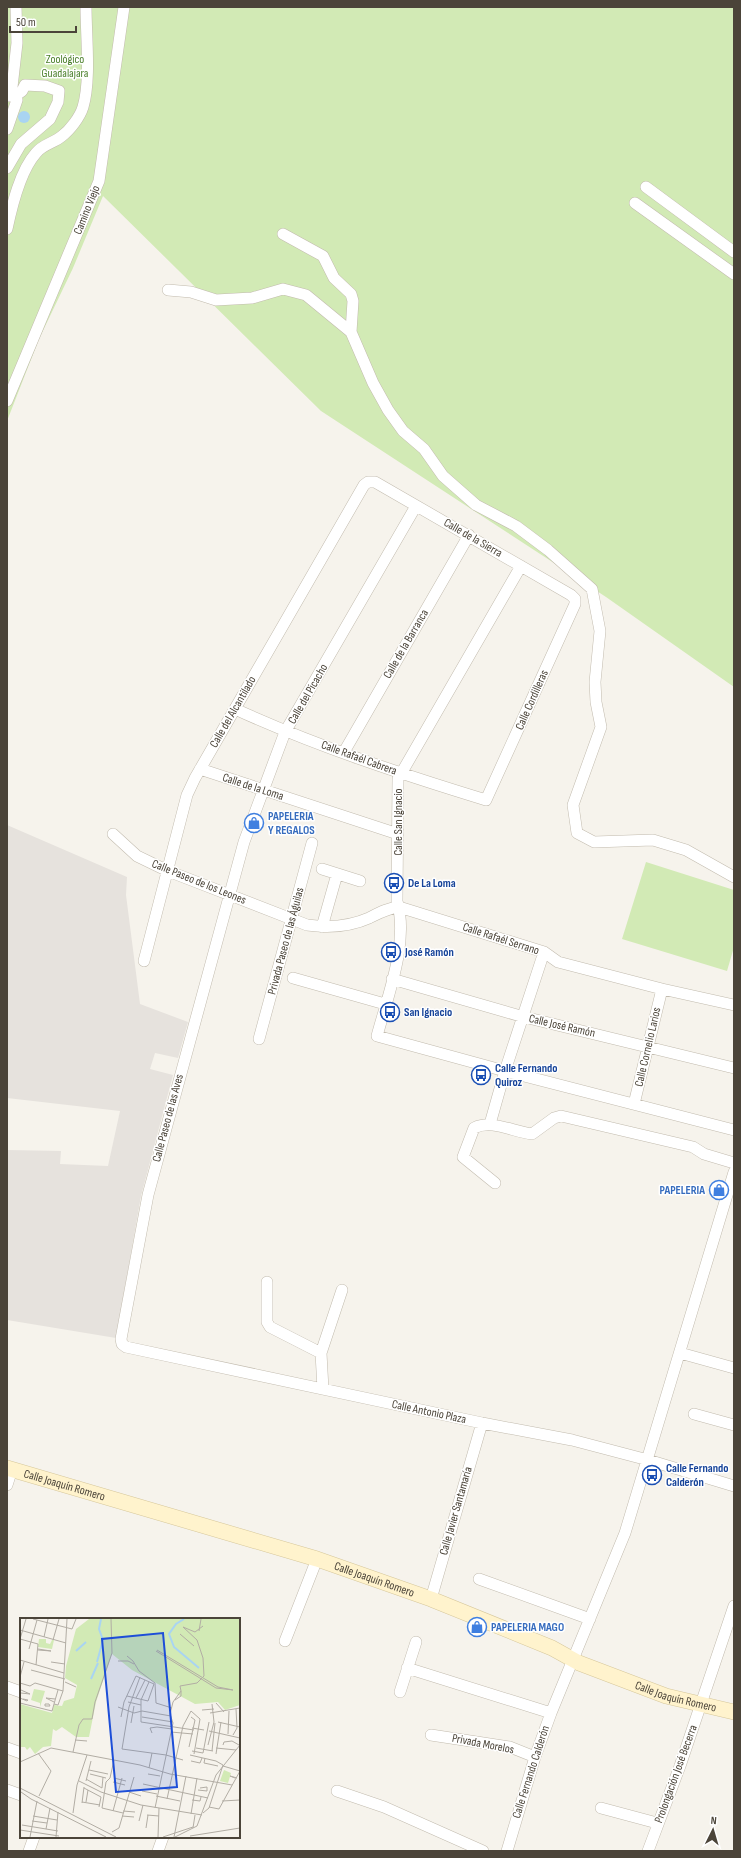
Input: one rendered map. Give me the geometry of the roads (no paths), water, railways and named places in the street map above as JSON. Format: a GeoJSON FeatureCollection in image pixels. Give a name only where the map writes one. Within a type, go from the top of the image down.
{"type":"FeatureCollection","features":[{"type":"Feature","properties":{"kind":"street"},"geometry":{"type":"LineString","coordinates":[[11,96],[17,42],[16,7]]}},
{"type":"Feature","properties":{"kind":"street"},"geometry":{"type":"LineString","coordinates":[[7,229],[14,200],[25,173],[36,153],[46,144],[61,136],[76,121],[83,108],[86,91],[86,7]]}},
{"type":"Feature","properties":{"kind":"street","name":"Camino Viejo"},"geometry":{"type":"LineString","coordinates":[[7,401],[99,181],[124,7]]}},
{"type":"Feature","properties":{"kind":"street"},"geometry":{"type":"LineString","coordinates":[[7,168],[20,144],[50,119],[57,106],[59,91],[45,86],[25,85],[22,91],[11,96]]}},
{"type":"Feature","properties":{"kind":"street"},"geometry":{"type":"LineString","coordinates":[[7,129],[17,100],[11,96]]}},
{"type":"Feature","properties":{"kind":"street"},"geometry":{"type":"LineString","coordinates":[[646,187],[734,252]]}},
{"type":"Feature","properties":{"kind":"street"},"geometry":{"type":"LineString","coordinates":[[636,203],[734,274]]}},
{"type":"Feature","properties":{"kind":"street"},"geometry":{"type":"LineString","coordinates":[[283,234],[323,256],[334,278],[351,294],[353,301],[351,332],[373,383],[388,410],[403,431],[424,449],[443,476],[476,505],[523,531],[592,589],[600,631],[595,682],[596,702],[601,727],[573,805],[577,833],[594,842],[653,840],[686,850],[734,877]]}},
{"type":"Feature","properties":{"kind":"street"},"geometry":{"type":"LineString","coordinates":[[168,290],[191,292],[216,300],[252,298],[283,289],[306,296],[351,332]]}},
{"type":"Feature","properties":{"kind":"street","name":"Calle de la Sierra"},"geometry":{"type":"LineString","coordinates":[[368,482],[374,482],[469,535],[571,595],[575,600]]}},
{"type":"Feature","properties":{"kind":"street","name":"Calle del Alcantilado"},"geometry":{"type":"LineString","coordinates":[[144,961],[187,794],[364,485],[368,482]]}},
{"type":"Feature","properties":{"kind":"street","name":"Calle del Picacho"},"geometry":{"type":"LineString","coordinates":[[229,895],[244,842],[262,790],[286,732],[416,506]]}},
{"type":"Feature","properties":{"kind":"street","name":"Calle de la Barranca"},"geometry":{"type":"LineString","coordinates":[[344,752],[469,535]]}},
{"type":"Feature","properties":{"kind":"street","name":"Calle San Ignacio"},"geometry":{"type":"LineString","coordinates":[[505,1072],[377,1036],[402,940],[402,921],[397,901],[398,779],[521,566]]}},
{"type":"Feature","properties":{"kind":"street","name":"Calle Cordilleras"},"geometry":{"type":"LineString","coordinates":[[486,800],[575,604],[575,600]]}},
{"type":"Feature","properties":{"kind":"street","name":"Calle Rafaél Cabrera"},"geometry":{"type":"LineString","coordinates":[[235,709],[286,732],[401,774],[486,800]]}},
{"type":"Feature","properties":{"kind":"street","name":"Calle de la Loma"},"geometry":{"type":"LineString","coordinates":[[200,769],[398,834]]}},
{"type":"Feature","properties":{"kind":"street","name":"Calle Paseo de los Leones"},"geometry":{"type":"LineString","coordinates":[[113,834],[137,856],[168,871],[292,920]]}},
{"type":"Feature","properties":{"kind":"street","name":"Privada Paseo de las Águilas"},"geometry":{"type":"LineString","coordinates":[[259,1039],[312,843]]}},
{"type":"Feature","properties":{"kind":"street"},"geometry":{"type":"LineString","coordinates":[[322,869],[360,881]]}},
{"type":"Feature","properties":{"kind":"street"},"geometry":{"type":"LineString","coordinates":[[322,927],[337,874]]}},
{"type":"Feature","properties":{"kind":"street","name":"Calle Paseo de las Aves"},"geometry":{"type":"LineString","coordinates":[[122,1344],[121,1339],[148,1195],[229,895]]}},
{"type":"Feature","properties":{"kind":"street"},"geometry":{"type":"LineString","coordinates":[[292,920],[322,927],[339,927],[356,923],[386,910],[399,907]]}},
{"type":"Feature","properties":{"kind":"street","name":"Calle Rafaél Serrano"},"geometry":{"type":"LineString","coordinates":[[399,907],[544,952],[558,962],[662,989],[734,1005]]}},
{"type":"Feature","properties":{"kind":"street"},"geometry":{"type":"LineString","coordinates":[[490,1124],[505,1072],[544,952]]}},
{"type":"Feature","properties":{"kind":"street"},"geometry":{"type":"LineString","coordinates":[[293,978],[385,1004]]}},
{"type":"Feature","properties":{"kind":"street","name":"Calle José Ramón"},"geometry":{"type":"LineString","coordinates":[[392,979],[524,1017],[734,1068]]}},
{"type":"Feature","properties":{"kind":"street","name":"Calle Cornelio Larios"},"geometry":{"type":"LineString","coordinates":[[634,1104],[662,989]]}},
{"type":"Feature","properties":{"kind":"street"},"geometry":{"type":"LineString","coordinates":[[505,1072],[734,1130]]}},
{"type":"Feature","properties":{"kind":"street"},"geometry":{"type":"LineString","coordinates":[[495,1183],[463,1157],[474,1128],[480,1125],[490,1124],[532,1134],[554,1118],[561,1116],[693,1147],[704,1154],[734,1163]]}},
{"type":"Feature","properties":{"kind":"street","name":"Calle Fernando Calderón"},"geometry":{"type":"LineString","coordinates":[[507,1851],[535,1756],[551,1713],[625,1533],[731,1195],[734,1172]]}},
{"type":"Feature","properties":{"kind":"street"},"geometry":{"type":"LineString","coordinates":[[267,1282],[267,1322],[270,1327],[321,1353]]}},
{"type":"Feature","properties":{"kind":"street"},"geometry":{"type":"LineString","coordinates":[[323,1389],[321,1353],[342,1290]]}},
{"type":"Feature","properties":{"kind":"street","name":"Calle Antonio Plaza"},"geometry":{"type":"LineString","coordinates":[[122,1344],[126,1347],[482,1423],[572,1440],[648,1460],[734,1486]]}},
{"type":"Feature","properties":{"kind":"street"},"geometry":{"type":"LineString","coordinates":[[680,1354],[734,1368]]}},
{"type":"Feature","properties":{"kind":"street"},"geometry":{"type":"LineString","coordinates":[[694,1414],[734,1425]]}},
{"type":"Feature","properties":{"kind":"street","name":"Calle Javier Santamaría"},"geometry":{"type":"LineString","coordinates":[[431,1599],[482,1423]]}},
{"type":"Feature","properties":{"kind":"street"},"geometry":{"type":"LineString","coordinates":[[7,1485],[10,1468]]}},
{"type":"Feature","properties":{"kind":"street","name":"Calle Joaquín Romero"},"geometry":{"type":"LineString","coordinates":[[10,1468],[317,1559],[431,1599],[552,1648],[573,1660],[666,1696],[734,1712]]}},
{"type":"Feature","properties":{"kind":"street"},"geometry":{"type":"LineString","coordinates":[[285,1641],[317,1559]]}},
{"type":"Feature","properties":{"kind":"street"},"geometry":{"type":"LineString","coordinates":[[479,1579],[590,1619]]}},
{"type":"Feature","properties":{"kind":"street","name":"Prolongación José Becerra"},"geometry":{"type":"LineString","coordinates":[[648,1851],[657,1823],[680,1766],[734,1606]]}},
{"type":"Feature","properties":{"kind":"street"},"geometry":{"type":"LineString","coordinates":[[400,1692],[416,1642]]}},
{"type":"Feature","properties":{"kind":"street"},"geometry":{"type":"LineString","coordinates":[[408,1668],[551,1713]]}},
{"type":"Feature","properties":{"kind":"street"},"geometry":{"type":"LineString","coordinates":[[7,1687],[20,1692]]}},
{"type":"Feature","properties":{"kind":"street","name":"Privada Morelos"},"geometry":{"type":"LineString","coordinates":[[430,1735],[510,1747],[535,1756]]}},
{"type":"Feature","properties":{"kind":"street"},"geometry":{"type":"LineString","coordinates":[[7,1748],[20,1753]]}},
{"type":"Feature","properties":{"kind":"street"},"geometry":{"type":"LineString","coordinates":[[7,1790],[20,1795]]}},
{"type":"Feature","properties":{"kind":"street"},"geometry":{"type":"LineString","coordinates":[[337,1791],[384,1807],[483,1851]]}},
{"type":"Feature","properties":{"kind":"street"},"geometry":{"type":"LineString","coordinates":[[601,1808],[657,1823]]}},
{"type":"Feature","properties":{"kind":"street"},"geometry":{"type":"LineString","coordinates":[[29,1851],[34,1838]]}},
{"type":"Feature","properties":{"kind":"street"},"geometry":{"type":"LineString","coordinates":[[158,1851],[163,1838]]}},
{"type":"Feature","properties":{"kind":"water"},"geometry":{"type":"Polygon","coordinates":[[[22,111],[26,111],[30,117],[26,123],[22,123],[18,119],[18,115],[22,111]]]}},
{"type":"Feature","properties":{"kind":"place","name":"PAPELERIA Y REGALOS"},"geometry":{"type":"Point","coordinates":[254,823]}},
{"type":"Feature","properties":{"kind":"place","name":"De La Loma"},"geometry":{"type":"Point","coordinates":[394,883]}},
{"type":"Feature","properties":{"kind":"place","name":"José Ramón"},"geometry":{"type":"Point","coordinates":[391,952]}},
{"type":"Feature","properties":{"kind":"place","name":"San Ignacio"},"geometry":{"type":"Point","coordinates":[390,1012]}},
{"type":"Feature","properties":{"kind":"place","name":"Calle Fernando Quiroz"},"geometry":{"type":"Point","coordinates":[481,1075]}},
{"type":"Feature","properties":{"kind":"place","name":"PAPELERIA"},"geometry":{"type":"Point","coordinates":[719,1190]}},
{"type":"Feature","properties":{"kind":"place","name":"Calle Fernando Calderón"},"geometry":{"type":"Point","coordinates":[652,1475]}},
{"type":"Feature","properties":{"kind":"place","name":"PAPELERIA MAGO"},"geometry":{"type":"Point","coordinates":[477,1627]}},
{"type":"Feature","properties":{"kind":"park label","name":"Zoológico Guadalajara"},"geometry":{"type":"Point","coordinates":[65,66]}}]}
